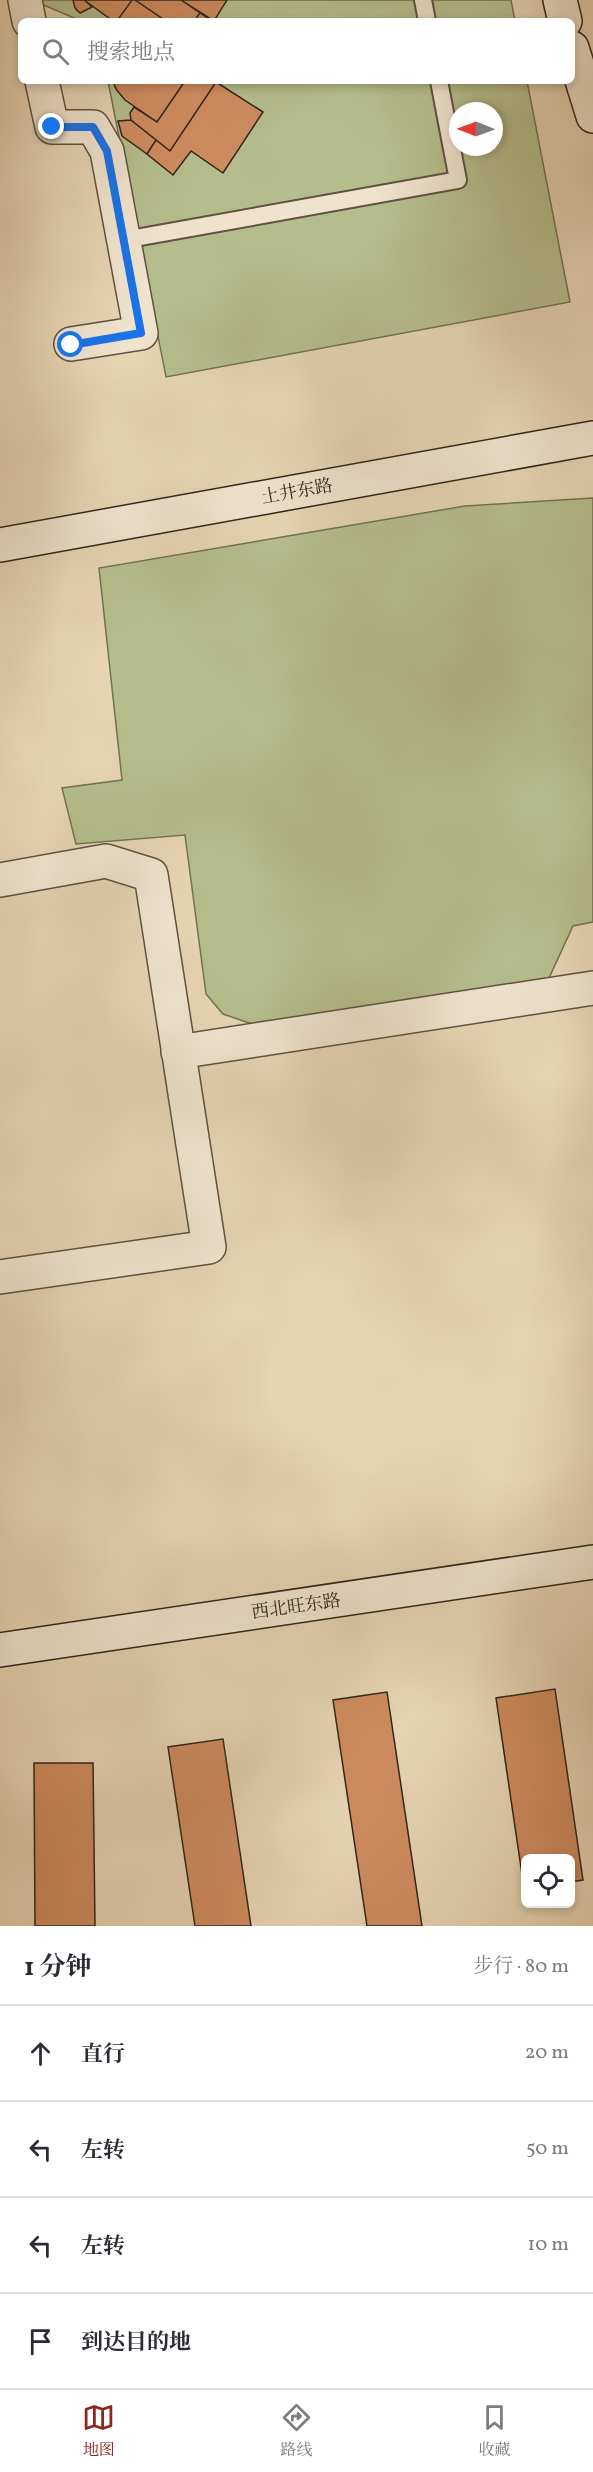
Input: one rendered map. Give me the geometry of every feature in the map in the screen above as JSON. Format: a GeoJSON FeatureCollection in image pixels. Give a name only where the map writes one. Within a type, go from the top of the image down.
{"type":"FeatureCollection","features":[{"type":"Feature","properties":{"kind":"street"},"geometry":{"type":"LineString","coordinates":[[25,0],[28,18]]}},
{"type":"Feature","properties":{"kind":"street"},"geometry":{"type":"LineString","coordinates":[[560,0],[564,18]]}},
{"type":"Feature","properties":{"kind":"street"},"geometry":{"type":"LineString","coordinates":[[575,58],[593,116]]}},
{"type":"Feature","properties":{"kind":"street"},"geometry":{"type":"LineString","coordinates":[[43,84],[52,127],[93,127],[107,151],[141,333],[71,345]]}},
{"type":"Feature","properties":{"kind":"street","name":"土井东路"},"geometry":{"type":"LineString","coordinates":[[0,545],[593,438]]}},
{"type":"Feature","properties":{"kind":"street"},"geometry":{"type":"LineString","coordinates":[[0,880],[106,861],[151,875],[209,1247],[0,1277]]}},
{"type":"Feature","properties":{"kind":"street"},"geometry":{"type":"LineString","coordinates":[[178,1052],[593,988]]}},
{"type":"Feature","properties":{"kind":"street","name":"西北旺东路"},"geometry":{"type":"LineString","coordinates":[[0,1650],[593,1562]]}},
{"type":"Feature","properties":{"kind":"lane"},"geometry":{"type":"LineString","coordinates":[[423,0],[426,18]]}},
{"type":"Feature","properties":{"kind":"lane"},"geometry":{"type":"LineString","coordinates":[[124,240],[458,180],[440,84]]}},
{"type":"Feature","properties":{"kind":"green space"},"geometry":{"type":"Polygon","coordinates":[[[32,0],[511,0],[514,18],[74,18],[32,0]]]}},
{"type":"Feature","properties":{"kind":"green space"},"geometry":{"type":"Polygon","coordinates":[[[109,84],[528,84],[570,302],[166,377],[109,84]]]}},
{"type":"Feature","properties":{"kind":"green space"},"geometry":{"type":"Polygon","coordinates":[[[593,498],[593,922],[573,926],[549,978],[252,1024],[223,1014],[206,994],[185,835],[76,844],[62,788],[122,780],[99,568],[465,506],[593,498]]]}},
{"type":"Feature","properties":{"kind":"building"},"geometry":{"type":"Polygon","coordinates":[[[73,0],[84,0],[92,7],[80,13],[75,8],[73,0]]]}},
{"type":"Feature","properties":{"kind":"building"},"geometry":{"type":"Polygon","coordinates":[[[84,0],[132,0],[119,18],[109,18],[84,0]]]}},
{"type":"Feature","properties":{"kind":"building"},"geometry":{"type":"Polygon","coordinates":[[[132,0],[135,0],[162,18],[119,18],[132,0]]]}},
{"type":"Feature","properties":{"kind":"building"},"geometry":{"type":"Polygon","coordinates":[[[135,0],[181,0],[200,13],[196,18],[162,18],[135,0]]]}},
{"type":"Feature","properties":{"kind":"building"},"geometry":{"type":"Polygon","coordinates":[[[181,0],[227,0],[216,18],[209,18],[181,0]]]}},
{"type":"Feature","properties":{"kind":"building"},"geometry":{"type":"Polygon","coordinates":[[[200,13],[208,18],[196,18],[200,13]]]}},
{"type":"Feature","properties":{"kind":"building"},"geometry":{"type":"Polygon","coordinates":[[[114,84],[183,84],[157,122],[125,100],[114,84]]]}},
{"type":"Feature","properties":{"kind":"building"},"geometry":{"type":"Polygon","coordinates":[[[183,84],[215,84],[170,151],[131,120],[130,113],[134,107],[157,122],[183,84]]]}},
{"type":"Feature","properties":{"kind":"building"},"geometry":{"type":"Polygon","coordinates":[[[215,84],[219,84],[263,112],[223,173],[191,151],[173,175],[147,154],[156,140],[170,151],[215,84]]]}},
{"type":"Feature","properties":{"kind":"building"},"geometry":{"type":"Polygon","coordinates":[[[131,120],[156,140],[147,154],[122,136],[118,121],[131,120]]]}},
{"type":"Feature","properties":{"kind":"building"},"geometry":{"type":"Polygon","coordinates":[[[555,1689],[583,1880],[575,1881],[575,1854],[521,1854],[521,1868],[496,1698],[555,1689]]]}},
{"type":"Feature","properties":{"kind":"building"},"geometry":{"type":"Polygon","coordinates":[[[387,1692],[422,1926],[367,1926],[333,1700],[387,1692]]]}},
{"type":"Feature","properties":{"kind":"building"},"geometry":{"type":"Polygon","coordinates":[[[223,1739],[251,1926],[195,1926],[168,1747],[223,1739]]]}},
{"type":"Feature","properties":{"kind":"building"},"geometry":{"type":"Polygon","coordinates":[[[34,1763],[93,1763],[95,1926],[35,1926],[34,1763]]]}},
{"type":"Feature","properties":{"kind":"route"},"geometry":{"type":"LineString","coordinates":[[52,127],[93,127],[107,151],[141,333],[71,345]]}}]}
